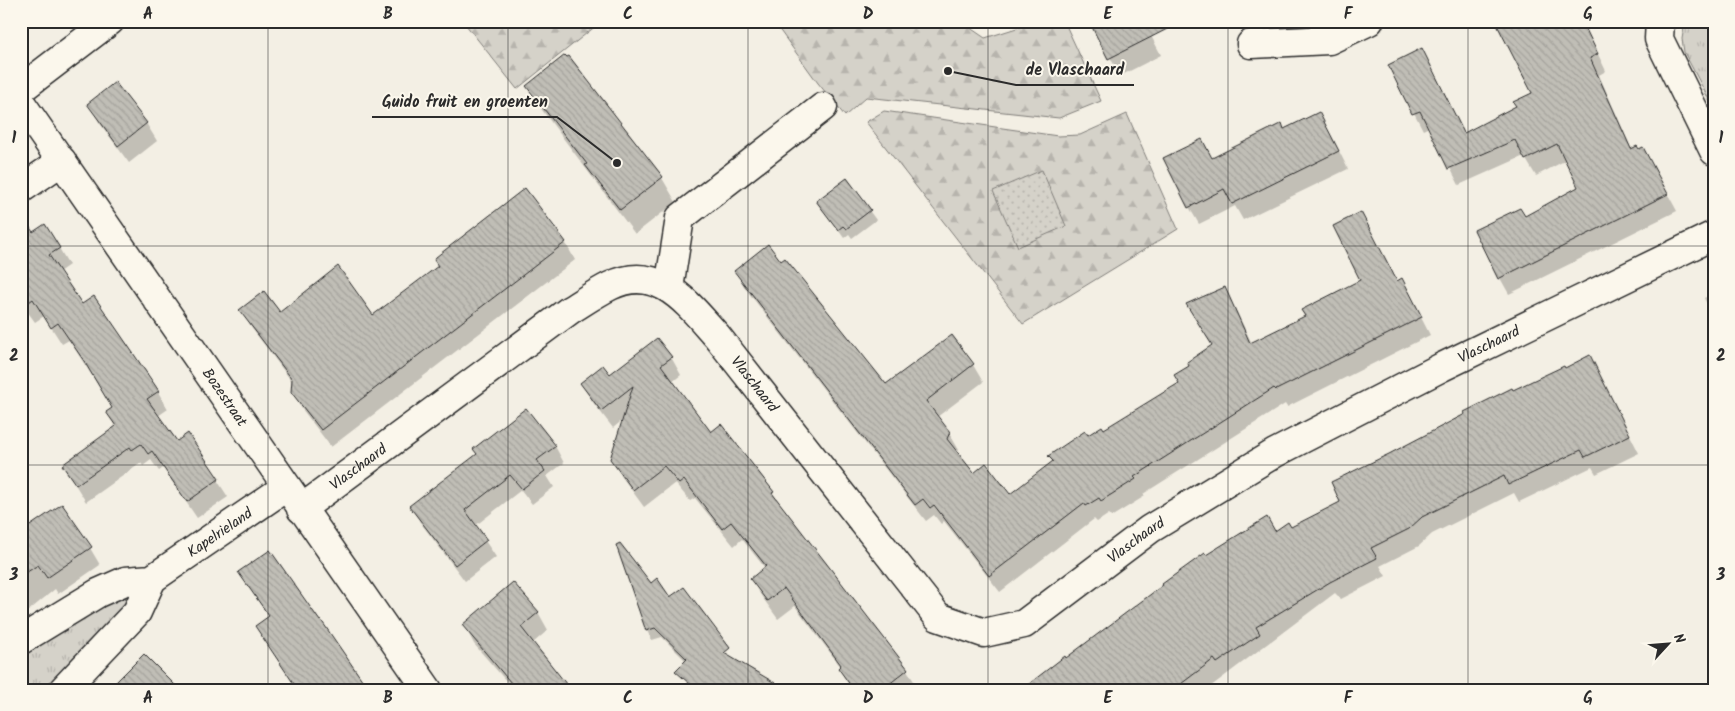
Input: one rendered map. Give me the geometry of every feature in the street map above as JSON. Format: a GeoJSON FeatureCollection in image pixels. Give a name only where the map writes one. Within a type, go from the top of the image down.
{"type":"FeatureCollection","features":[{"type":"Feature","properties":{"kind":"street"},"geometry":{"type":"LineString","coordinates":[[21,89],[110,21]]}},
{"type":"Feature","properties":{"kind":"street"},"geometry":{"type":"LineString","coordinates":[[1251,44],[1329,40],[1369,21]]}},
{"type":"Feature","properties":{"kind":"street"},"geometry":{"type":"LineString","coordinates":[[1660,21],[1660,39],[1714,151]]}},
{"type":"Feature","properties":{"kind":"street","name":"Bozestraat"},"geometry":{"type":"LineString","coordinates":[[21,103],[428,690]]}},
{"type":"Feature","properties":{"kind":"street"},"geometry":{"type":"LineString","coordinates":[[669,288],[680,218],[823,107]]}},
{"type":"Feature","properties":{"kind":"street"},"geometry":{"type":"LineString","coordinates":[[21,188],[62,161]]}},
{"type":"Feature","properties":{"kind":"street","name":"Vlaschaard"},"geometry":{"type":"LineString","coordinates":[[294,498],[570,310],[611,285],[640,278],[654,280],[669,288],[717,336],[938,617],[984,633],[1024,624],[1150,529],[1275,453],[1442,367],[1714,234]]}},
{"type":"Feature","properties":{"kind":"street","name":"Kapelrieland"},"geometry":{"type":"LineString","coordinates":[[21,640],[98,593],[125,581],[152,578],[294,498]]}},
{"type":"Feature","properties":{"kind":"street"},"geometry":{"type":"LineString","coordinates":[[63,690],[137,612],[152,578]]}},
{"type":"Feature","properties":{"kind":"green space"},"geometry":{"type":"Polygon","coordinates":[[[471,21],[602,21],[517,89],[466,25],[471,21]]]}},
{"type":"Feature","properties":{"kind":"green space"},"geometry":{"type":"Polygon","coordinates":[[[773,21],[960,21],[985,38],[1039,21],[1064,21],[1101,101],[1059,118],[866,97],[845,116],[818,83],[773,21]]]}},
{"type":"Feature","properties":{"kind":"green space"},"geometry":{"type":"Polygon","coordinates":[[[1685,21],[1714,21],[1714,109],[1684,52],[1682,39],[1685,21]]]}},
{"type":"Feature","properties":{"kind":"green space"},"geometry":{"type":"Polygon","coordinates":[[[884,111],[1058,136],[1080,135],[1127,114],[1178,229],[1023,324],[866,122],[884,111]]]}},
{"type":"Feature","properties":{"kind":"green space"},"geometry":{"type":"Polygon","coordinates":[[[1042,170],[1066,226],[1018,247],[993,191],[1042,170]]]}},
{"type":"Feature","properties":{"kind":"green space"},"geometry":{"type":"Polygon","coordinates":[[[119,597],[125,597],[127,604],[43,690],[21,690],[21,656],[66,627],[119,597]]]}},
{"type":"Feature","properties":{"kind":"building"},"geometry":{"type":"Polygon","coordinates":[[[1089,21],[1183,21],[1108,59],[1089,21]]]}},
{"type":"Feature","properties":{"kind":"building"},"geometry":{"type":"Polygon","coordinates":[[[1495,21],[1582,21],[1598,54],[1590,58],[1631,149],[1637,146],[1639,149],[1643,147],[1668,194],[1498,279],[1474,230],[1520,208],[1525,216],[1578,187],[1557,144],[1525,160],[1515,140],[1448,169],[1420,111],[1412,114],[1388,65],[1422,48],[1464,133],[1516,106],[1513,102],[1532,93],[1495,21]]]}},
{"type":"Feature","properties":{"kind":"building"},"geometry":{"type":"Polygon","coordinates":[[[565,55],[569,56],[663,177],[620,210],[526,86],[565,55]]]}},
{"type":"Feature","properties":{"kind":"building"},"geometry":{"type":"Polygon","coordinates":[[[115,82],[147,123],[118,146],[87,104],[115,82]]]}},
{"type":"Feature","properties":{"kind":"building"},"geometry":{"type":"Polygon","coordinates":[[[1319,112],[1339,151],[1232,204],[1224,189],[1188,208],[1163,158],[1202,139],[1212,158],[1282,123],[1284,129],[1319,112]]]}},
{"type":"Feature","properties":{"kind":"building"},"geometry":{"type":"Polygon","coordinates":[[[847,178],[871,210],[846,229],[843,226],[838,230],[816,201],[847,178]]]}},
{"type":"Feature","properties":{"kind":"building"},"geometry":{"type":"Polygon","coordinates":[[[525,188],[566,242],[321,430],[291,392],[292,379],[239,310],[264,291],[280,312],[338,266],[373,315],[438,266],[434,260],[436,257],[525,188]]]}},
{"type":"Feature","properties":{"kind":"building"},"geometry":{"type":"Polygon","coordinates":[[[1361,212],[1397,281],[1402,278],[1422,317],[1276,390],[1274,388],[1134,477],[1136,479],[1101,501],[1099,498],[1086,506],[1084,503],[989,576],[934,505],[930,508],[923,499],[915,505],[734,271],[768,244],[781,261],[785,258],[886,384],[952,335],[974,364],[926,401],[950,432],[947,439],[974,473],[986,463],[1010,494],[1053,461],[1048,456],[1085,431],[1088,435],[1102,426],[1104,429],[1179,383],[1174,375],[1189,366],[1187,362],[1212,345],[1186,304],[1225,287],[1250,343],[1305,316],[1301,310],[1360,280],[1333,226],[1361,212]]]}},
{"type":"Feature","properties":{"kind":"building"},"geometry":{"type":"Polygon","coordinates":[[[21,215],[33,232],[45,224],[60,248],[49,255],[82,304],[94,296],[159,391],[147,399],[177,441],[188,433],[219,479],[187,502],[152,451],[148,454],[141,444],[132,450],[130,447],[76,485],[62,465],[116,426],[106,412],[112,408],[84,361],[58,323],[51,328],[33,299],[21,308],[21,215]]]}},
{"type":"Feature","properties":{"kind":"building"},"geometry":{"type":"Polygon","coordinates":[[[657,338],[672,357],[661,365],[711,432],[721,424],[908,669],[882,690],[854,690],[838,668],[841,665],[784,588],[767,601],[750,579],[766,566],[731,522],[722,529],[684,480],[679,484],[664,466],[633,490],[610,459],[633,386],[601,411],[580,383],[603,365],[610,374],[657,338]]]}},
{"type":"Feature","properties":{"kind":"building"},"geometry":{"type":"Polygon","coordinates":[[[1590,355],[1630,435],[1585,457],[1581,450],[1508,485],[1504,476],[1422,517],[1409,529],[1371,548],[1377,558],[1330,582],[1256,627],[1260,634],[1217,663],[1214,659],[1173,690],[1021,690],[1205,553],[1206,555],[1267,517],[1275,531],[1288,522],[1291,527],[1340,502],[1331,482],[1389,454],[1465,414],[1464,412],[1512,388],[1513,390],[1564,366],[1565,368],[1590,355]]]}},
{"type":"Feature","properties":{"kind":"building"},"geometry":{"type":"Polygon","coordinates":[[[526,408],[556,446],[537,460],[545,471],[522,489],[510,475],[465,510],[487,540],[455,565],[409,506],[477,454],[473,449],[526,408]]]}},
{"type":"Feature","properties":{"kind":"building"},"geometry":{"type":"Polygon","coordinates":[[[62,504],[92,547],[47,578],[38,565],[21,576],[21,532],[62,504]]]}},
{"type":"Feature","properties":{"kind":"building"},"geometry":{"type":"Polygon","coordinates":[[[620,543],[651,583],[657,578],[670,597],[684,587],[730,648],[724,653],[787,690],[697,690],[675,671],[687,659],[655,628],[646,631],[616,545],[620,543]]]}},
{"type":"Feature","properties":{"kind":"building"},"geometry":{"type":"Polygon","coordinates":[[[270,550],[369,690],[298,690],[255,626],[269,616],[238,572],[270,550]]]}},
{"type":"Feature","properties":{"kind":"building"},"geometry":{"type":"Polygon","coordinates":[[[513,582],[539,612],[521,627],[571,690],[517,690],[462,625],[513,582]]]}},
{"type":"Feature","properties":{"kind":"building"},"geometry":{"type":"Polygon","coordinates":[[[144,654],[180,690],[108,690],[144,654]]]}},
{"type":"Feature","properties":{"kind":"place","name":"de Vlaschaard"},"geometry":{"type":"Point","coordinates":[948,71]}},
{"type":"Feature","properties":{"kind":"place","name":"Guido fruit en groenten"},"geometry":{"type":"Point","coordinates":[617,163]}}]}
